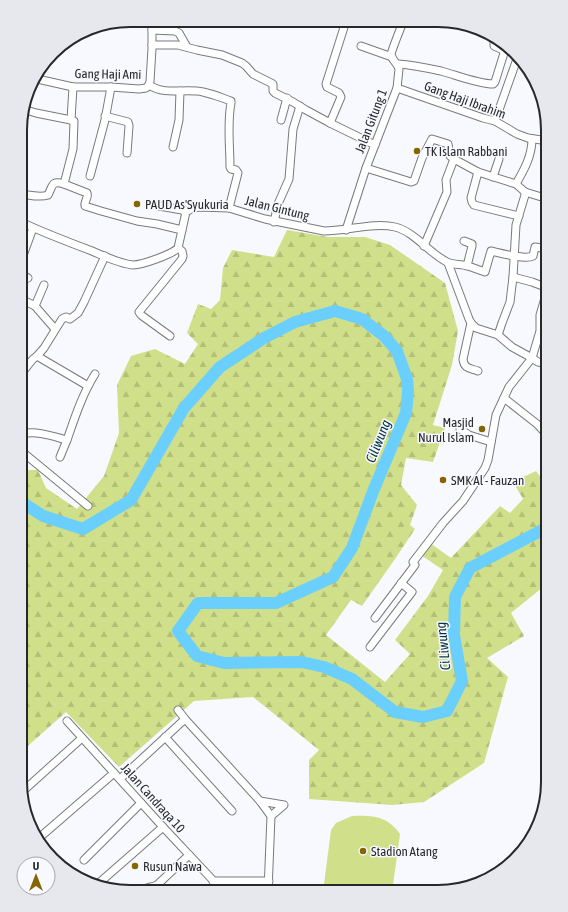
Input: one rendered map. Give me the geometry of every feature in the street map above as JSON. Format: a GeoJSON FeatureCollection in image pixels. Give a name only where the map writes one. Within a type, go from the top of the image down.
{"type":"FeatureCollection","features":[{"type":"Feature","properties":{"kind":"street"},"geometry":{"type":"LineString","coordinates":[[330,123],[341,97],[339,93],[328,88],[326,84],[344,27]]}},
{"type":"Feature","properties":{"kind":"street"},"geometry":{"type":"LineString","coordinates":[[392,57],[391,53],[401,27]]}},
{"type":"Feature","properties":{"kind":"street"},"geometry":{"type":"LineString","coordinates":[[149,85],[152,30],[175,31],[179,33],[187,48]]}},
{"type":"Feature","properties":{"kind":"street"},"geometry":{"type":"LineString","coordinates":[[152,45],[178,45],[222,55],[242,63],[253,74],[273,84],[274,93],[375,145]]}},
{"type":"Feature","properties":{"kind":"street"},"geometry":{"type":"LineString","coordinates":[[361,46],[392,57],[398,64],[412,65],[493,84],[496,82],[504,53],[503,50]]}},
{"type":"Feature","properties":{"kind":"street"},"geometry":{"type":"LineString","coordinates":[[495,121],[516,62]]}},
{"type":"Feature","properties":{"kind":"street","name":"Jalan Gitung 1"},"geometry":{"type":"LineString","coordinates":[[346,230],[366,168],[397,88],[399,69],[398,64]]}},
{"type":"Feature","properties":{"kind":"street","name":"Gang Haji Ami"},"geometry":{"type":"LineString","coordinates":[[40,79],[74,86],[111,86],[139,89],[146,88],[149,85],[155,89],[173,92],[203,92],[230,101],[228,137],[230,167],[238,173],[229,208]]}},
{"type":"Feature","properties":{"kind":"street"},"geometry":{"type":"LineString","coordinates":[[71,120],[74,86]]}},
{"type":"Feature","properties":{"kind":"street"},"geometry":{"type":"LineString","coordinates":[[90,176],[111,86]]}},
{"type":"Feature","properties":{"kind":"street","name":"Gang Haji Ibrahim"},"geometry":{"type":"LineString","coordinates":[[397,88],[495,121],[517,134],[532,139],[541,140]]}},
{"type":"Feature","properties":{"kind":"street"},"geometry":{"type":"LineString","coordinates":[[173,147],[179,120],[180,91]]}},
{"type":"Feature","properties":{"kind":"street"},"geometry":{"type":"LineString","coordinates":[[281,120],[286,98]]}},
{"type":"Feature","properties":{"kind":"street"},"geometry":{"type":"LineString","coordinates":[[274,222],[278,204],[289,179],[293,129],[300,106]]}},
{"type":"Feature","properties":{"kind":"street"},"geometry":{"type":"LineString","coordinates":[[29,111],[74,121],[73,149],[64,184]]}},
{"type":"Feature","properties":{"kind":"street"},"geometry":{"type":"LineString","coordinates":[[105,116],[128,122],[127,153]]}},
{"type":"Feature","properties":{"kind":"street"},"geometry":{"type":"LineString","coordinates":[[366,168],[411,182],[414,181],[422,158],[432,139],[448,144],[450,156],[478,172],[516,184],[525,192],[541,197]]}},
{"type":"Feature","properties":{"kind":"street"},"geometry":{"type":"LineString","coordinates":[[516,184],[530,156],[532,139]]}},
{"type":"Feature","properties":{"kind":"street"},"geometry":{"type":"LineString","coordinates":[[493,177],[499,158]]}},
{"type":"Feature","properties":{"kind":"street"},"geometry":{"type":"LineString","coordinates":[[424,246],[447,192],[446,180],[454,159]]}},
{"type":"Feature","properties":{"kind":"street"},"geometry":{"type":"LineString","coordinates":[[478,172],[471,198],[474,205],[519,216]]}},
{"type":"Feature","properties":{"kind":"street"},"geometry":{"type":"LineString","coordinates":[[27,195],[48,195],[51,187],[57,182],[87,193],[88,196],[86,206],[137,221],[182,230]]}},
{"type":"Feature","properties":{"kind":"street"},"geometry":{"type":"LineString","coordinates":[[498,335],[510,302],[516,225],[525,192]]}},
{"type":"Feature","properties":{"kind":"street"},"geometry":{"type":"LineString","coordinates":[[27,225],[122,263],[132,265],[140,264],[162,257],[178,248],[186,212],[160,206]]}},
{"type":"Feature","properties":{"kind":"street","name":"Jalan Gintung"},"geometry":{"type":"LineString","coordinates":[[186,212],[199,207],[229,208],[274,222],[324,231],[377,226],[395,227],[402,230],[448,263],[467,266],[485,272],[490,251],[529,258],[533,256],[535,247],[541,248]]}},
{"type":"Feature","properties":{"kind":"street"},"geometry":{"type":"LineString","coordinates":[[27,244],[33,228]]}},
{"type":"Feature","properties":{"kind":"street"},"geometry":{"type":"LineString","coordinates":[[464,241],[472,244],[467,266]]}},
{"type":"Feature","properties":{"kind":"street"},"geometry":{"type":"LineString","coordinates":[[170,336],[139,312],[182,260],[182,251],[178,248]]}},
{"type":"Feature","properties":{"kind":"street"},"geometry":{"type":"LineString","coordinates":[[27,366],[44,348],[62,319],[66,317],[70,319],[78,313],[105,256]]}},
{"type":"Feature","properties":{"kind":"street"},"geometry":{"type":"LineString","coordinates":[[448,263],[471,324],[476,328],[498,335],[512,347],[541,363]]}},
{"type":"Feature","properties":{"kind":"street"},"geometry":{"type":"LineString","coordinates":[[513,277],[541,285]]}},
{"type":"Feature","properties":{"kind":"street"},"geometry":{"type":"LineString","coordinates":[[35,306],[44,286]]}},
{"type":"Feature","properties":{"kind":"street"},"geometry":{"type":"LineString","coordinates":[[27,302],[35,306],[55,330]]}},
{"type":"Feature","properties":{"kind":"street"},"geometry":{"type":"LineString","coordinates":[[375,618],[415,565],[413,562],[462,501],[482,473],[488,460],[496,415],[509,387],[532,358],[540,331],[541,312]]}},
{"type":"Feature","properties":{"kind":"street"},"geometry":{"type":"LineString","coordinates":[[471,324],[463,364],[466,367],[478,371]]}},
{"type":"Feature","properties":{"kind":"street"},"geometry":{"type":"LineString","coordinates":[[38,356],[88,386]]}},
{"type":"Feature","properties":{"kind":"street"},"geometry":{"type":"LineString","coordinates":[[60,457],[79,404],[95,374]]}},
{"type":"Feature","properties":{"kind":"street"},"geometry":{"type":"LineString","coordinates":[[504,398],[541,428]]}},
{"type":"Feature","properties":{"kind":"street"},"geometry":{"type":"LineString","coordinates":[[460,429],[491,442]]}},
{"type":"Feature","properties":{"kind":"street"},"geometry":{"type":"LineString","coordinates":[[27,433],[39,434],[67,440]]}},
{"type":"Feature","properties":{"kind":"street"},"geometry":{"type":"LineString","coordinates":[[27,456],[88,506]]}},
{"type":"Feature","properties":{"kind":"street"},"geometry":{"type":"LineString","coordinates":[[370,647],[412,592],[401,583]]}},
{"type":"Feature","properties":{"kind":"street"},"geometry":{"type":"LineString","coordinates":[[178,710],[260,801],[271,816],[269,885]]}},
{"type":"Feature","properties":{"kind":"street"},"geometry":{"type":"LineString","coordinates":[[120,779],[185,719]]}},
{"type":"Feature","properties":{"kind":"street","name":"Jalan Candraqa 10"},"geometry":{"type":"LineString","coordinates":[[67,721],[217,885]]}},
{"type":"Feature","properties":{"kind":"street"},"geometry":{"type":"LineString","coordinates":[[165,737],[232,811]]}},
{"type":"Feature","properties":{"kind":"street"},"geometry":{"type":"LineString","coordinates":[[27,787],[82,738]]}},
{"type":"Feature","properties":{"kind":"street"},"geometry":{"type":"LineString","coordinates":[[42,835],[114,773]]}},
{"type":"Feature","properties":{"kind":"street"},"geometry":{"type":"LineString","coordinates":[[260,801],[284,805],[271,816]]}},
{"type":"Feature","properties":{"kind":"street"},"geometry":{"type":"LineString","coordinates":[[84,860],[142,803]]}},
{"type":"Feature","properties":{"kind":"street"},"geometry":{"type":"LineString","coordinates":[[102,881],[163,827]]}},
{"type":"Feature","properties":{"kind":"street"},"geometry":{"type":"LineString","coordinates":[[157,885],[189,855]]}},
{"type":"Feature","properties":{"kind":"street"},"geometry":{"type":"LineString","coordinates":[[213,881],[269,881]]}},
{"type":"Feature","properties":{"kind":"green space"},"geometry":{"type":"Polygon","coordinates":[[[287,230],[328,237],[365,237],[390,245],[445,283],[458,331],[452,365],[433,425],[445,428],[433,462],[406,458],[401,485],[417,505],[410,525],[415,529],[362,606],[351,600],[326,635],[385,682],[410,654],[395,640],[428,596],[443,570],[421,555],[430,543],[451,558],[500,506],[510,513],[523,499],[513,482],[536,471],[541,478],[541,589],[511,613],[524,636],[487,658],[508,677],[484,763],[424,802],[392,805],[309,799],[309,760],[319,750],[253,697],[194,701],[119,767],[66,712],[27,747],[27,470],[38,470],[46,488],[77,509],[104,476],[119,433],[117,385],[131,356],[155,349],[185,364],[198,344],[187,333],[198,304],[211,309],[220,300],[223,268],[232,250],[274,257],[287,230]]]}},
{"type":"Feature","properties":{"kind":"green space","name":"Stadion Atang"},"geometry":{"type":"Polygon","coordinates":[[[352,816],[367,816],[385,820],[395,828],[400,834],[393,885],[324,885],[331,830],[336,823],[352,816]]]}},
{"type":"Feature","properties":{"kind":"waterway","name":"Ciliwung"},"geometry":{"type":"LineString","coordinates":[[27,506],[43,516],[83,529],[131,500],[184,408],[220,367],[264,338],[295,322],[335,311],[362,319],[384,336],[397,351],[407,379],[408,391],[406,413],[374,489],[352,548],[333,577],[276,603],[198,603],[178,631],[197,656],[224,663],[302,662],[324,667],[352,679],[395,712],[423,717],[447,711],[462,681],[454,635],[455,597],[470,568],[541,531]]}},
{"type":"Feature","properties":{"kind":"place","name":"TK Islam Rabbani"},"geometry":{"type":"Point","coordinates":[417,151]}},
{"type":"Feature","properties":{"kind":"place","name":"PAUD As'Syukuria"},"geometry":{"type":"Point","coordinates":[137,204]}},
{"type":"Feature","properties":{"kind":"place","name":"Masjid Nurul Islam"},"geometry":{"type":"Point","coordinates":[482,429]}},
{"type":"Feature","properties":{"kind":"place","name":"SMK Al - Fauzan"},"geometry":{"type":"Point","coordinates":[443,480]}},
{"type":"Feature","properties":{"kind":"place","name":"Stadion Atang"},"geometry":{"type":"Point","coordinates":[363,851]}},
{"type":"Feature","properties":{"kind":"place","name":"Rusun Nawa"},"geometry":{"type":"Point","coordinates":[135,866]}},
{"type":"Feature","properties":{"kind":"water label","name":"Ci Liwung"},"geometry":{"type":"Point","coordinates":[443,646]}}]}
